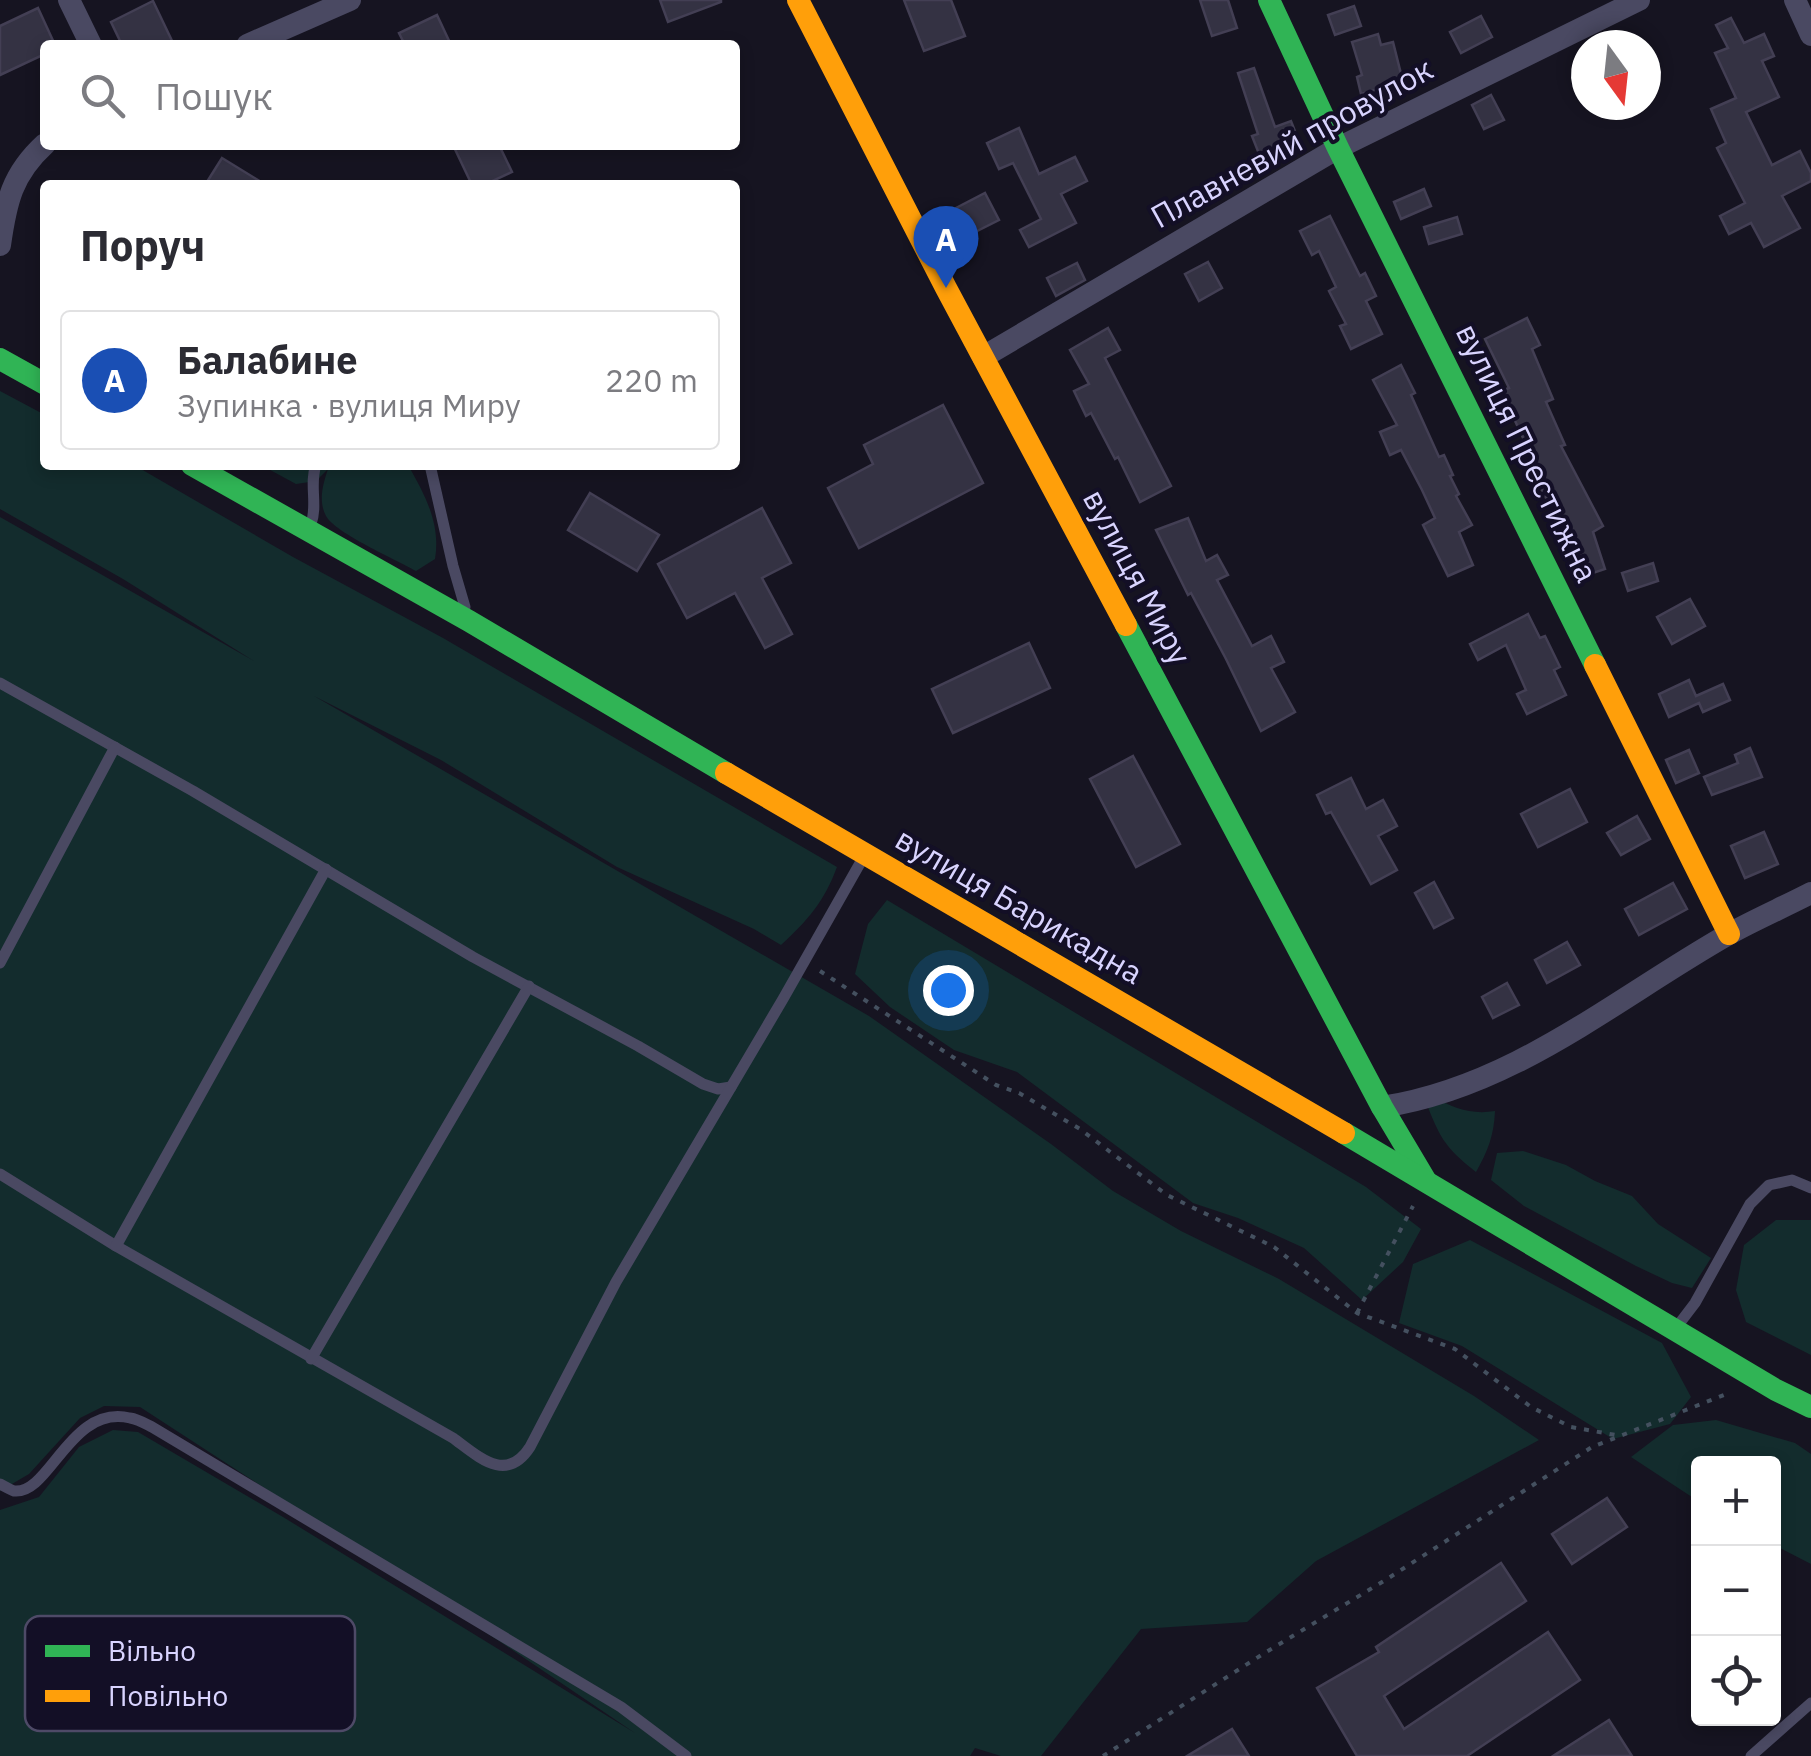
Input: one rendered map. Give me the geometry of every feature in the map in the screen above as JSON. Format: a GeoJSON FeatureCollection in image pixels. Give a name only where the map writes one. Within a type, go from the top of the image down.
{"type":"FeatureCollection","features":[{"type":"Feature","properties":{"kind":"street"},"geometry":{"type":"LineString","coordinates":[[69,0],[89,40]]}},
{"type":"Feature","properties":{"kind":"street"},"geometry":{"type":"LineString","coordinates":[[258,40],[350,0]]}},
{"type":"Feature","properties":{"kind":"street","name":"вулиця Миру"},"geometry":{"type":"LineString","coordinates":[[798,0],[1382,1107],[1426,1181]]}},
{"type":"Feature","properties":{"kind":"street","name":"вулиця Престижна"},"geometry":{"type":"LineString","coordinates":[[1269,0],[1338,148],[1730,934]]}},
{"type":"Feature","properties":{"kind":"street","name":"Плавневий провулок"},"geometry":{"type":"LineString","coordinates":[[984,356],[1338,148],[1640,0]]}},
{"type":"Feature","properties":{"kind":"street"},"geometry":{"type":"LineString","coordinates":[[1795,0],[1811,35]]}},
{"type":"Feature","properties":{"kind":"street"},"geometry":{"type":"LineString","coordinates":[[0,245],[6,204],[14,184],[40,148]]}},
{"type":"Feature","properties":{"kind":"street"},"geometry":{"type":"LineString","coordinates":[[0,359],[40,381]]}},
{"type":"Feature","properties":{"kind":"street","name":"вулиця Барикадна"},"geometry":{"type":"LineString","coordinates":[[201,470],[470,621],[1776,1390],[1811,1407]]}},
{"type":"Feature","properties":{"kind":"street"},"geometry":{"type":"LineString","coordinates":[[1382,1107],[1429,1098],[1501,1072],[1730,934],[1811,893]]}},
{"type":"Feature","properties":{"kind":"lane"},"geometry":{"type":"LineString","coordinates":[[309,529],[314,516],[314,470]]}},
{"type":"Feature","properties":{"kind":"lane"},"geometry":{"type":"LineString","coordinates":[[431,470],[470,621]]}},
{"type":"Feature","properties":{"kind":"lane"},"geometry":{"type":"LineString","coordinates":[[0,683],[702,1084],[718,1089],[731,1086]]}},
{"type":"Feature","properties":{"kind":"lane"},"geometry":{"type":"LineString","coordinates":[[0,962],[115,747]]}},
{"type":"Feature","properties":{"kind":"lane"},"geometry":{"type":"LineString","coordinates":[[0,1174],[116,1246],[453,1438],[496,1467],[510,1465],[522,1460],[616,1282],[865,855]]}},
{"type":"Feature","properties":{"kind":"lane"},"geometry":{"type":"LineString","coordinates":[[116,1246],[326,869]]}},
{"type":"Feature","properties":{"kind":"lane"},"geometry":{"type":"LineString","coordinates":[[311,1358],[529,986]]}},
{"type":"Feature","properties":{"kind":"lane"},"geometry":{"type":"LineString","coordinates":[[1674,1328],[1695,1303],[1750,1204],[1769,1186],[1792,1180],[1811,1188]]}},
{"type":"Feature","properties":{"kind":"lane"},"geometry":{"type":"LineString","coordinates":[[0,1484],[13,1491],[28,1488],[86,1427],[106,1419],[128,1417],[152,1427],[621,1707],[686,1756]]}},
{"type":"Feature","properties":{"kind":"lane"},"geometry":{"type":"LineString","coordinates":[[1751,1756],[1811,1703]]}},
{"type":"Feature","properties":{"kind":"path"},"geometry":{"type":"LineString","coordinates":[[805,962],[996,1085],[1019,1093],[1080,1129],[1167,1195],[1274,1247],[1357,1313],[1455,1349],[1531,1407],[1571,1428],[1621,1436]]}},
{"type":"Feature","properties":{"kind":"path"},"geometry":{"type":"LineString","coordinates":[[1357,1313],[1426,1181]]}},
{"type":"Feature","properties":{"kind":"path"},"geometry":{"type":"LineString","coordinates":[[1103,1756],[1592,1447],[1736,1390]]}},
{"type":"Feature","properties":{"kind":"green space"},"geometry":{"type":"Polygon","coordinates":[[[0,391],[40,412],[40,470],[143,470],[443,638],[837,867],[814,910],[781,945],[617,867],[441,760],[314,696],[869,1016],[1113,1191],[1181,1231],[1279,1279],[1474,1396],[1539,1440],[1316,1561],[1247,1622],[1141,1629],[1041,1756],[1001,1756],[975,1748],[970,1756],[0,1756],[0,1510],[39,1497],[79,1447],[113,1430],[138,1432],[635,1733],[140,1407],[104,1406],[80,1418],[29,1474],[0,1491],[0,517],[254,661],[123,579],[0,509],[0,391]]]}},
{"type":"Feature","properties":{"kind":"green space"},"geometry":{"type":"Polygon","coordinates":[[[270,470],[327,470],[316,481],[296,484],[270,470]]]}},
{"type":"Feature","properties":{"kind":"green space"},"geometry":{"type":"Polygon","coordinates":[[[328,470],[411,470],[434,522],[435,559],[416,571],[353,538],[326,516],[323,487],[328,470]]]}},
{"type":"Feature","properties":{"kind":"green space"},"geometry":{"type":"Polygon","coordinates":[[[887,900],[1366,1187],[1421,1229],[1403,1262],[1362,1300],[1304,1248],[1238,1218],[1193,1203],[1017,1072],[954,1050],[890,1007],[855,974],[868,924],[887,900]]]}},
{"type":"Feature","properties":{"kind":"green space"},"geometry":{"type":"Polygon","coordinates":[[[1433,1097],[1463,1110],[1495,1111],[1490,1143],[1476,1172],[1449,1148],[1439,1132],[1425,1100],[1433,1097]]]}},
{"type":"Feature","properties":{"kind":"green space"},"geometry":{"type":"Polygon","coordinates":[[[1523,1151],[1566,1165],[1632,1196],[1658,1224],[1711,1258],[1692,1288],[1636,1266],[1524,1206],[1491,1180],[1497,1153],[1523,1151]]]}},
{"type":"Feature","properties":{"kind":"green space"},"geometry":{"type":"Polygon","coordinates":[[[1776,1220],[1811,1220],[1811,1355],[1746,1322],[1736,1290],[1744,1245],[1776,1220]]]}},
{"type":"Feature","properties":{"kind":"green space"},"geometry":{"type":"Polygon","coordinates":[[[1470,1240],[1662,1343],[1691,1397],[1670,1424],[1613,1439],[1462,1346],[1399,1323],[1413,1264],[1470,1240]]]}},
{"type":"Feature","properties":{"kind":"green space"},"geometry":{"type":"Polygon","coordinates":[[[1716,1420],[1795,1443],[1811,1454],[1811,1564],[1781,1549],[1781,1456],[1691,1456],[1691,1496],[1631,1457],[1673,1425],[1716,1420]]]}},
{"type":"Feature","properties":{"kind":"building"},"geometry":{"type":"Polygon","coordinates":[[[660,0],[721,0],[721,2],[668,22],[660,0]]]}},
{"type":"Feature","properties":{"kind":"building"},"geometry":{"type":"Polygon","coordinates":[[[904,0],[951,0],[965,36],[924,51],[904,0]]]}},
{"type":"Feature","properties":{"kind":"building"},"geometry":{"type":"Polygon","coordinates":[[[1200,0],[1228,0],[1237,28],[1212,36],[1200,0]]]}},
{"type":"Feature","properties":{"kind":"building"},"geometry":{"type":"Polygon","coordinates":[[[153,1],[172,40],[120,40],[111,22],[153,1]]]}},
{"type":"Feature","properties":{"kind":"building"},"geometry":{"type":"Polygon","coordinates":[[[1354,6],[1361,26],[1335,35],[1328,15],[1354,6]]]}},
{"type":"Feature","properties":{"kind":"building"},"geometry":{"type":"Polygon","coordinates":[[[38,8],[53,40],[40,40],[40,56],[0,75],[0,26],[38,8]]]}},
{"type":"Feature","properties":{"kind":"building"},"geometry":{"type":"Polygon","coordinates":[[[437,15],[449,40],[402,40],[399,33],[437,15]]]}},
{"type":"Feature","properties":{"kind":"building"},"geometry":{"type":"Polygon","coordinates":[[[1481,16],[1492,37],[1461,53],[1450,32],[1481,16]]]}},
{"type":"Feature","properties":{"kind":"building"},"geometry":{"type":"Polygon","coordinates":[[[1731,18],[1744,43],[1764,34],[1774,56],[1762,61],[1779,97],[1746,112],[1772,165],[1800,151],[1811,173],[1811,181],[1782,196],[1800,228],[1764,247],[1751,223],[1729,234],[1720,216],[1745,203],[1717,148],[1726,143],[1711,109],[1736,98],[1715,53],[1728,48],[1716,25],[1731,18]]]}},
{"type":"Feature","properties":{"kind":"building"},"geometry":{"type":"Polygon","coordinates":[[[1378,34],[1381,45],[1393,42],[1403,82],[1361,94],[1357,77],[1362,75],[1352,42],[1378,34]]]}},
{"type":"Feature","properties":{"kind":"building"},"geometry":{"type":"Polygon","coordinates":[[[1254,68],[1275,127],[1291,121],[1302,149],[1263,164],[1252,136],[1258,134],[1238,73],[1254,68]]]}},
{"type":"Feature","properties":{"kind":"building"},"geometry":{"type":"Polygon","coordinates":[[[1491,95],[1504,120],[1484,129],[1472,105],[1491,95]]]}},
{"type":"Feature","properties":{"kind":"building"},"geometry":{"type":"Polygon","coordinates":[[[1019,128],[1039,174],[1075,157],[1087,181],[1061,194],[1076,223],[1029,247],[1020,230],[1041,219],[1013,163],[999,169],[987,143],[1019,128]]]}},
{"type":"Feature","properties":{"kind":"building"},"geometry":{"type":"Polygon","coordinates":[[[455,150],[501,150],[512,172],[495,180],[470,180],[455,150]]]}},
{"type":"Feature","properties":{"kind":"building"},"geometry":{"type":"Polygon","coordinates":[[[222,158],[258,180],[208,180],[222,158]]]}},
{"type":"Feature","properties":{"kind":"building"},"geometry":{"type":"Polygon","coordinates":[[[1424,189],[1431,206],[1401,219],[1394,202],[1424,189]]]}},
{"type":"Feature","properties":{"kind":"building"},"geometry":{"type":"Polygon","coordinates":[[[985,193],[999,220],[969,235],[956,208],[985,193]]]}},
{"type":"Feature","properties":{"kind":"building"},"geometry":{"type":"Polygon","coordinates":[[[1330,216],[1360,276],[1365,273],[1376,296],[1366,301],[1382,334],[1351,349],[1340,326],[1346,324],[1329,291],[1336,287],[1319,251],[1312,255],[1300,231],[1330,216]]]}},
{"type":"Feature","properties":{"kind":"building"},"geometry":{"type":"Polygon","coordinates":[[[1457,217],[1462,234],[1429,244],[1424,227],[1457,217]]]}},
{"type":"Feature","properties":{"kind":"building"},"geometry":{"type":"Polygon","coordinates":[[[1208,262],[1222,288],[1199,301],[1185,274],[1208,262]]]}},
{"type":"Feature","properties":{"kind":"building"},"geometry":{"type":"Polygon","coordinates":[[[1077,263],[1085,280],[1056,296],[1047,278],[1077,263]]]}},
{"type":"Feature","properties":{"kind":"building"},"geometry":{"type":"Polygon","coordinates":[[[1527,318],[1540,345],[1532,349],[1553,399],[1546,402],[1565,445],[1561,446],[1603,526],[1593,532],[1605,569],[1584,576],[1572,541],[1534,475],[1539,472],[1501,391],[1509,388],[1485,339],[1527,318]]]}},
{"type":"Feature","properties":{"kind":"building"},"geometry":{"type":"Polygon","coordinates":[[[1108,328],[1120,350],[1105,358],[1171,486],[1140,502],[1118,457],[1115,459],[1091,413],[1086,416],[1074,391],[1089,384],[1070,350],[1108,328]]]}},
{"type":"Feature","properties":{"kind":"building"},"geometry":{"type":"Polygon","coordinates":[[[1401,365],[1415,393],[1411,395],[1439,457],[1444,455],[1459,494],[1456,496],[1472,525],[1459,532],[1473,565],[1448,576],[1423,525],[1435,518],[1422,490],[1401,450],[1390,455],[1380,432],[1397,425],[1373,380],[1401,365]]]}},
{"type":"Feature","properties":{"kind":"building"},"geometry":{"type":"Polygon","coordinates":[[[943,405],[983,483],[859,548],[828,488],[873,464],[864,445],[943,405]]]}},
{"type":"Feature","properties":{"kind":"building"},"geometry":{"type":"Polygon","coordinates":[[[590,493],[659,535],[637,571],[568,530],[590,493]]]}},
{"type":"Feature","properties":{"kind":"building"},"geometry":{"type":"Polygon","coordinates":[[[762,508],[791,563],[762,578],[792,634],[765,648],[735,593],[687,618],[658,564],[762,508]]]}},
{"type":"Feature","properties":{"kind":"building"},"geometry":{"type":"Polygon","coordinates":[[[1188,518],[1206,561],[1217,555],[1228,575],[1217,580],[1252,646],[1271,636],[1284,662],[1271,668],[1295,712],[1261,731],[1156,530],[1188,518]]]}},
{"type":"Feature","properties":{"kind":"building"},"geometry":{"type":"Polygon","coordinates":[[[1653,563],[1658,581],[1628,591],[1622,573],[1653,563]]]}},
{"type":"Feature","properties":{"kind":"building"},"geometry":{"type":"Polygon","coordinates":[[[1690,599],[1705,626],[1672,644],[1657,617],[1690,599]]]}},
{"type":"Feature","properties":{"kind":"building"},"geometry":{"type":"Polygon","coordinates":[[[1528,614],[1540,638],[1545,636],[1560,667],[1554,670],[1566,695],[1527,714],[1517,694],[1526,690],[1506,645],[1478,660],[1470,644],[1528,614]]]}},
{"type":"Feature","properties":{"kind":"building"},"geometry":{"type":"Polygon","coordinates":[[[1029,643],[1050,688],[953,733],[932,689],[1029,643]]]}},
{"type":"Feature","properties":{"kind":"building"},"geometry":{"type":"Polygon","coordinates":[[[1689,680],[1696,696],[1723,684],[1730,700],[1703,712],[1699,703],[1669,717],[1659,694],[1689,680]]]}},
{"type":"Feature","properties":{"kind":"building"},"geometry":{"type":"Polygon","coordinates":[[[1750,748],[1762,777],[1712,795],[1704,777],[1738,763],[1735,755],[1750,748]]]}},
{"type":"Feature","properties":{"kind":"building"},"geometry":{"type":"Polygon","coordinates":[[[1689,750],[1699,773],[1676,783],[1666,760],[1689,750]]]}},
{"type":"Feature","properties":{"kind":"building"},"geometry":{"type":"Polygon","coordinates":[[[1133,756],[1180,844],[1136,867],[1090,779],[1133,756]]]}},
{"type":"Feature","properties":{"kind":"building"},"geometry":{"type":"Polygon","coordinates":[[[1351,778],[1366,809],[1383,800],[1397,826],[1378,836],[1397,870],[1371,884],[1331,812],[1326,814],[1317,795],[1351,778]]]}},
{"type":"Feature","properties":{"kind":"building"},"geometry":{"type":"Polygon","coordinates":[[[1570,789],[1587,822],[1538,847],[1521,814],[1570,789]]]}},
{"type":"Feature","properties":{"kind":"building"},"geometry":{"type":"Polygon","coordinates":[[[1637,816],[1650,839],[1621,855],[1607,833],[1637,816]]]}},
{"type":"Feature","properties":{"kind":"building"},"geometry":{"type":"Polygon","coordinates":[[[1764,832],[1778,864],[1745,878],[1731,846],[1764,832]]]}},
{"type":"Feature","properties":{"kind":"building"},"geometry":{"type":"Polygon","coordinates":[[[1434,882],[1453,918],[1434,928],[1415,893],[1434,882]]]}},
{"type":"Feature","properties":{"kind":"building"},"geometry":{"type":"Polygon","coordinates":[[[1673,883],[1687,909],[1639,935],[1625,909],[1673,883]]]}},
{"type":"Feature","properties":{"kind":"building"},"geometry":{"type":"Polygon","coordinates":[[[1567,942],[1580,965],[1547,983],[1535,960],[1567,942]]]}},
{"type":"Feature","properties":{"kind":"building"},"geometry":{"type":"Polygon","coordinates":[[[1507,983],[1519,1005],[1493,1018],[1482,997],[1507,983]]]}},
{"type":"Feature","properties":{"kind":"building"},"geometry":{"type":"Polygon","coordinates":[[[1607,1498],[1627,1527],[1572,1564],[1552,1534],[1607,1498]]]}},
{"type":"Feature","properties":{"kind":"building"},"geometry":{"type":"Polygon","coordinates":[[[1501,1563],[1526,1601],[1384,1696],[1404,1729],[1548,1632],[1580,1680],[1467,1756],[1357,1756],[1317,1688],[1379,1652],[1376,1647],[1501,1563]]]}},
{"type":"Feature","properties":{"kind":"building"},"geometry":{"type":"Polygon","coordinates":[[[1609,1720],[1632,1756],[1553,1756],[1609,1720]]]}},
{"type":"Feature","properties":{"kind":"building"},"geometry":{"type":"Polygon","coordinates":[[[1232,1729],[1249,1756],[1187,1756],[1232,1729]]]}},
{"type":"Feature","properties":{"kind":"traffic: fast"},"geometry":{"type":"LineString","coordinates":[[1269,0],[1338,148],[1595,665]]}},
{"type":"Feature","properties":{"kind":"traffic: fast"},"geometry":{"type":"LineString","coordinates":[[0,359],[40,381]]}},
{"type":"Feature","properties":{"kind":"traffic: fast"},"geometry":{"type":"LineString","coordinates":[[201,470],[469,621],[726,773]]}},
{"type":"Feature","properties":{"kind":"traffic: fast"},"geometry":{"type":"LineString","coordinates":[[1126,625],[1382,1107],[1426,1181]]}},
{"type":"Feature","properties":{"kind":"traffic: fast"},"geometry":{"type":"LineString","coordinates":[[1344,1133],[1776,1390],[1811,1407]]}},
{"type":"Feature","properties":{"kind":"traffic: slow"},"geometry":{"type":"LineString","coordinates":[[798,0],[1126,625]]}},
{"type":"Feature","properties":{"kind":"traffic: slow"},"geometry":{"type":"LineString","coordinates":[[1595,665],[1729,934]]}},
{"type":"Feature","properties":{"kind":"traffic: slow"},"geometry":{"type":"LineString","coordinates":[[726,773],[1344,1133]]}},
{"type":"Feature","properties":{"kind":"place","name":"Балабине"},"geometry":{"type":"Point","coordinates":[946,288]}}]}
